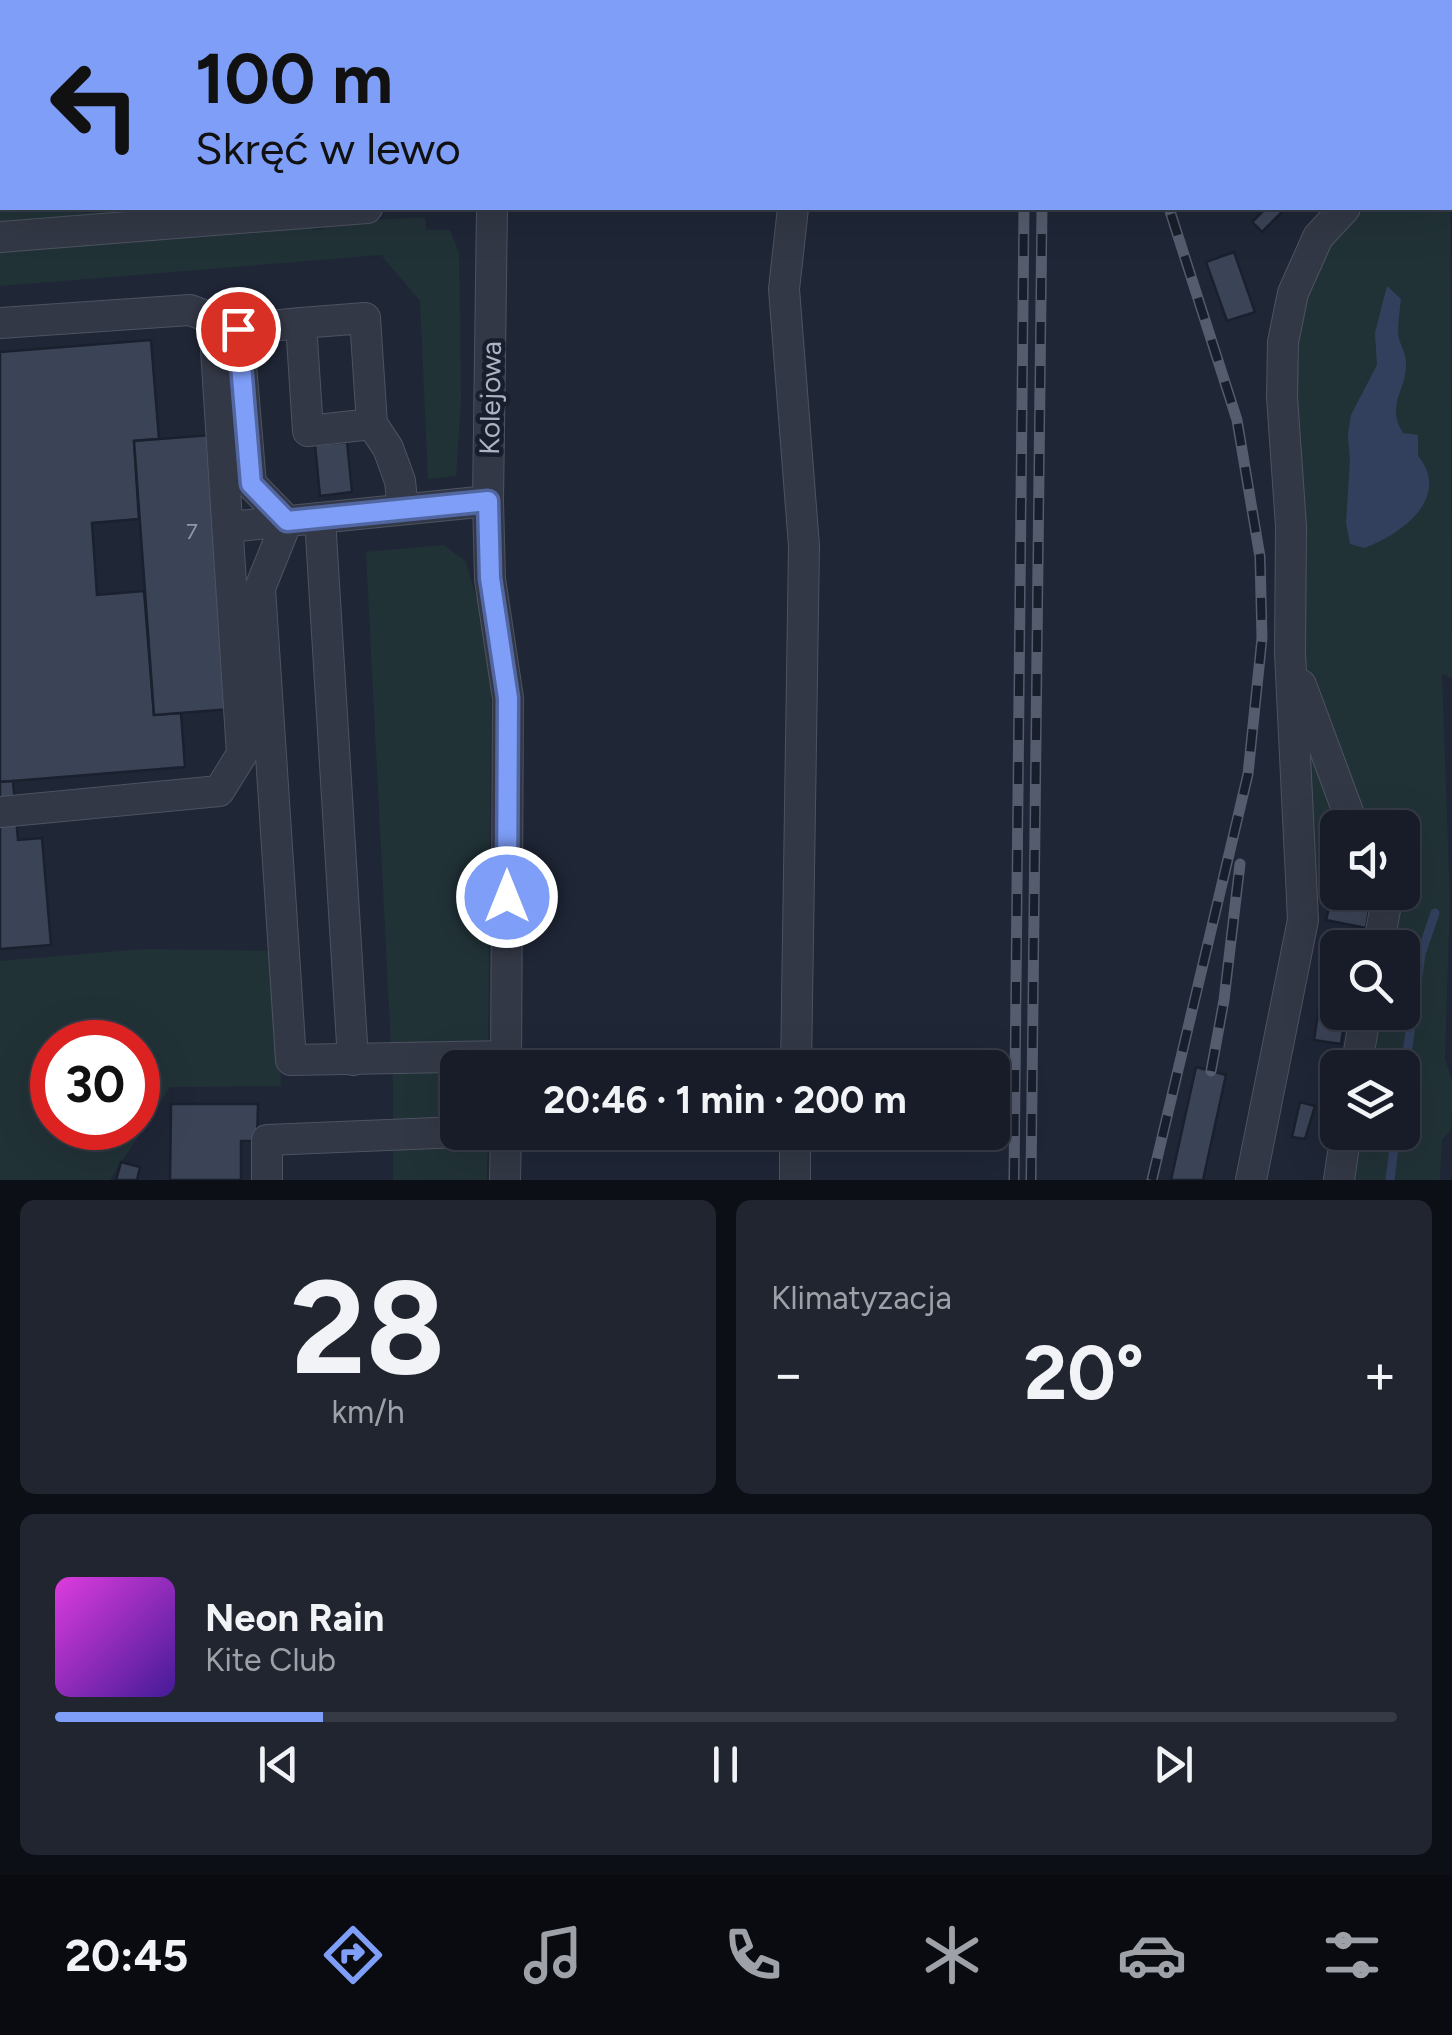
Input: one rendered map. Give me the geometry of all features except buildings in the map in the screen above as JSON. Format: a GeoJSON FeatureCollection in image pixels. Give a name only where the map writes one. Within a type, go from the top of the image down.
{"type":"FeatureCollection","features":[{"type":"Feature","properties":{"kind":"street"},"geometry":{"type":"LineString","coordinates":[[0,237],[342,210]]}},
{"type":"Feature","properties":{"kind":"street","name":"Kolejowa"},"geometry":{"type":"LineString","coordinates":[[492,210],[488,501],[490,578],[508,698],[506,1050]]}},
{"type":"Feature","properties":{"kind":"street"},"geometry":{"type":"LineString","coordinates":[[794,210],[784,289],[804,546],[796,1050]]}},
{"type":"Feature","properties":{"kind":"street"},"geometry":{"type":"LineString","coordinates":[[1251,1180],[1303,920],[1290,653],[1292,526],[1282,397],[1283,342],[1293,293],[1318,237],[1343,210]]}},
{"type":"Feature","properties":{"kind":"street"},"geometry":{"type":"LineString","coordinates":[[0,323],[190,310],[214,320],[242,754],[220,792],[0,812]]}},
{"type":"Feature","properties":{"kind":"street"},"geometry":{"type":"LineString","coordinates":[[287,521],[251,484],[238,329],[364,318],[372,424],[388,448],[400,481],[403,509]]}},
{"type":"Feature","properties":{"kind":"street"},"geometry":{"type":"LineString","coordinates":[[301,324],[308,432],[372,424]]}},
{"type":"Feature","properties":{"kind":"street"},"geometry":{"type":"LineString","coordinates":[[229,527],[488,501]]}},
{"type":"Feature","properties":{"kind":"street"},"geometry":{"type":"LineString","coordinates":[[320,518],[353,1060]]}},
{"type":"Feature","properties":{"kind":"street"},"geometry":{"type":"LineString","coordinates":[[287,521],[260,588],[291,1060],[440,1061]]}},
{"type":"Feature","properties":{"kind":"street"},"geometry":{"type":"LineString","coordinates":[[1290,653],[1347,810]]}},
{"type":"Feature","properties":{"kind":"street"},"geometry":{"type":"LineString","coordinates":[[266,1180],[267,1140],[440,1133]]}},
{"type":"Feature","properties":{"kind":"street"},"geometry":{"type":"LineString","coordinates":[[505,1180],[506,1150]]}},
{"type":"Feature","properties":{"kind":"street"},"geometry":{"type":"LineString","coordinates":[[795,1150],[795,1180]]}},
{"type":"Feature","properties":{"kind":"street"},"geometry":{"type":"LineString","coordinates":[[1339,1180],[1343,1150]]}},
{"type":"Feature","properties":{"kind":"shaded area"},"geometry":{"type":"Polygon","coordinates":[[[0,210],[173,210],[0,224],[0,210]]]}},
{"type":"Feature","properties":{"kind":"shaded area"},"geometry":{"type":"Polygon","coordinates":[[[1326,210],[1450,210],[1452,678],[1442,674],[1450,901],[1445,1059],[1452,1080],[1451,1130],[1442,1140],[1440,1180],[1324,1180],[1330,1150],[1420,1150],[1420,1050],[1348,1050],[1353,1030],[1420,1030],[1420,930],[1371,930],[1374,910],[1420,910],[1420,810],[1320,810],[1320,894],[1304,894],[1272,371],[1326,210]]]}},
{"type":"Feature","properties":{"kind":"shaded area"},"geometry":{"type":"Polygon","coordinates":[[[425,217],[426,230],[450,230],[459,252],[461,400],[456,476],[428,479],[420,301],[381,255],[0,286],[0,250],[311,224],[313,230],[325,229],[325,223],[425,217]]]}},
{"type":"Feature","properties":{"kind":"shaded area"},"geometry":{"type":"Polygon","coordinates":[[[444,545],[466,562],[484,624],[491,690],[488,1050],[440,1050],[440,1150],[488,1150],[487,1180],[393,1180],[393,1087],[366,552],[444,545]]]}},
{"type":"Feature","properties":{"kind":"shaded area"},"geometry":{"type":"Polygon","coordinates":[[[145,949],[275,951],[281,1086],[170,1087],[160,1102],[160,1020],[30,1020],[30,1150],[129,1150],[110,1180],[0,1180],[0,961],[145,949]]]}},
{"type":"Feature","properties":{"kind":"water"},"geometry":{"type":"Polygon","coordinates":[[[1387,286],[1401,299],[1398,332],[1406,363],[1396,414],[1403,433],[1418,435],[1418,456],[1427,471],[1429,486],[1418,513],[1393,534],[1364,548],[1350,544],[1346,523],[1348,435],[1351,415],[1377,365],[1375,333],[1387,286]]]}},
{"type":"Feature","properties":{"kind":"waterway"},"geometry":{"type":"LineString","coordinates":[[1407,1050],[1421,954],[1435,913]]}},
{"type":"Feature","properties":{"kind":"waterway"},"geometry":{"type":"LineString","coordinates":[[1390,1180],[1394,1150]]}},
{"type":"Feature","properties":{"kind":"railway"},"geometry":{"type":"LineString","coordinates":[[1014,1180],[1024,210]]}},
{"type":"Feature","properties":{"kind":"railway"},"geometry":{"type":"LineString","coordinates":[[1031,1180],[1042,210]]}},
{"type":"Feature","properties":{"kind":"railway"},"geometry":{"type":"LineString","coordinates":[[1152,1180],[1248,774],[1262,638],[1260,557],[1237,420],[1170,210]]}},
{"type":"Feature","properties":{"kind":"railway"},"geometry":{"type":"LineString","coordinates":[[1211,1071],[1224,1000],[1240,864]]}},
{"type":"Feature","properties":{"kind":"route"},"geometry":{"type":"LineString","coordinates":[[238,329],[251,484],[287,521],[488,501],[490,578],[508,698],[507,897]]}}]}
